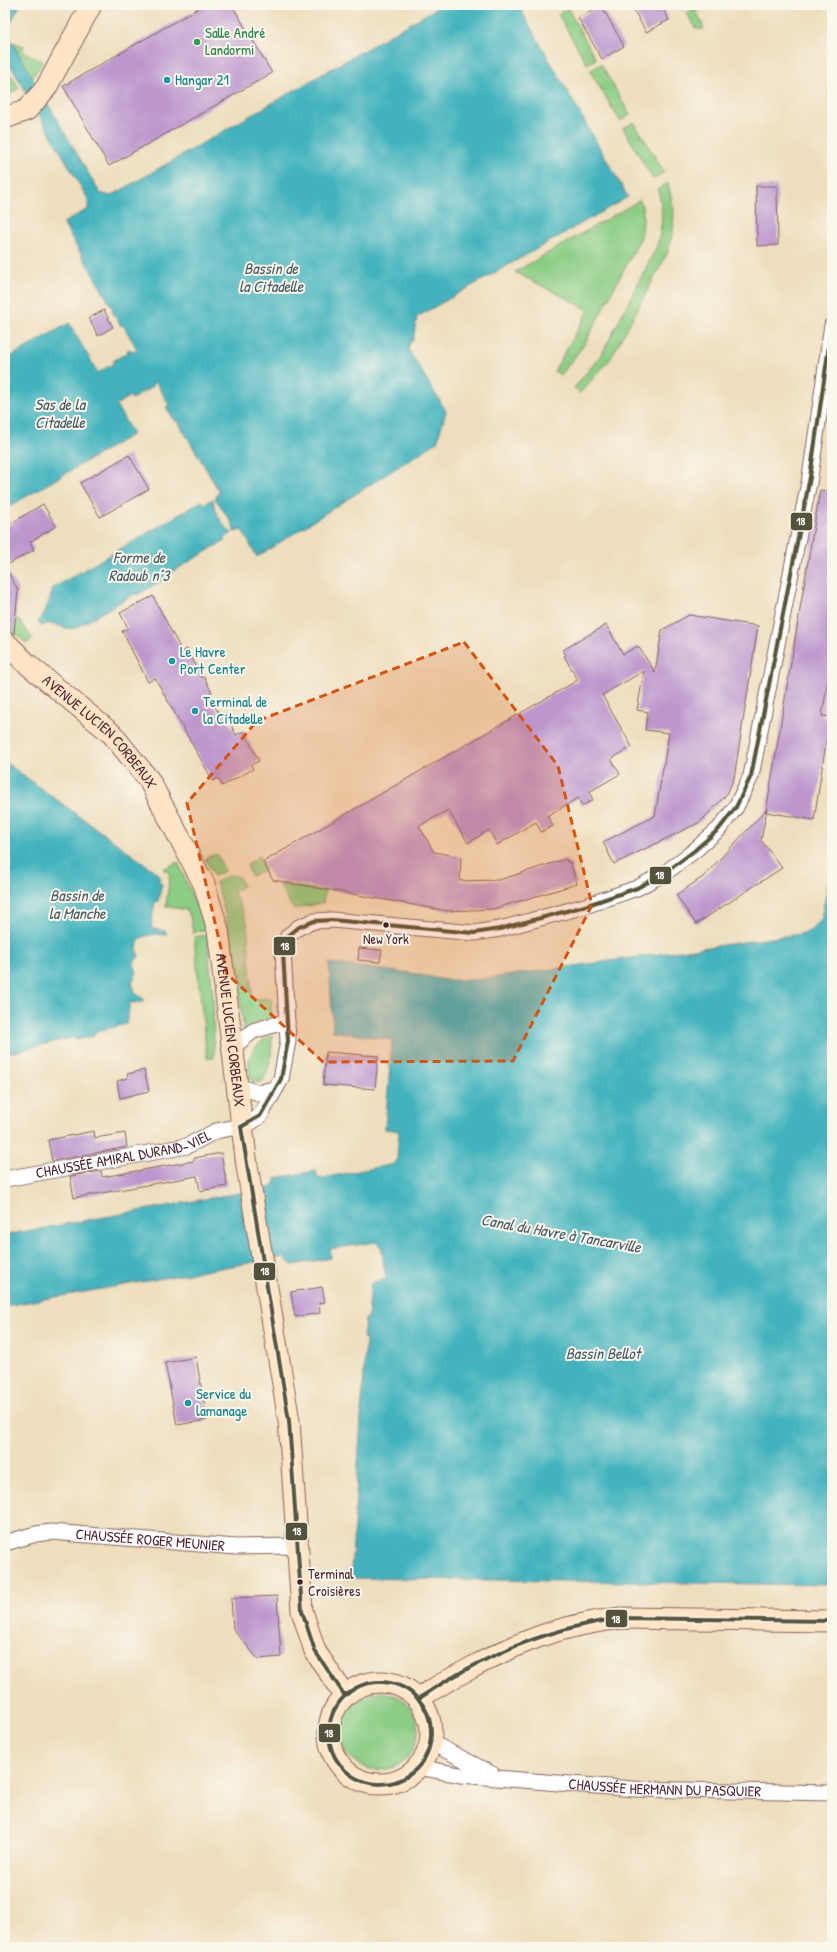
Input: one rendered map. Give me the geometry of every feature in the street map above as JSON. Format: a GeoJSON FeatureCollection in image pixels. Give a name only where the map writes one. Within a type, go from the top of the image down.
{"type":"FeatureCollection","features":[{"type":"Feature","properties":{"kind":"main road"},"geometry":{"type":"LineString","coordinates":[[5,118],[27,110],[46,88],[91,5]]}},
{"type":"Feature","properties":{"kind":"main road","name":"AVENUE LUCIEN CORBEAUX"},"geometry":{"type":"LineString","coordinates":[[5,642],[26,663],[112,734],[149,780],[204,884],[218,930],[241,1127],[289,1421],[302,1611],[305,1626],[314,1651],[345,1696]]}},
{"type":"Feature","properties":{"kind":"main road"},"geometry":{"type":"LineString","coordinates":[[418,1699],[439,1685],[509,1648],[557,1630],[596,1621],[621,1618],[832,1621]]}},
{"type":"Feature","properties":{"kind":"main road"},"geometry":{"type":"LineString","coordinates":[[374,1682],[391,1683],[401,1687],[418,1699],[425,1708],[430,1719],[431,1731],[430,1742],[426,1755],[418,1767],[404,1777],[388,1783],[365,1781],[346,1770],[338,1762],[332,1749],[330,1735],[331,1720],[336,1707],[345,1696],[359,1687],[374,1682]]}},
{"type":"Feature","properties":{"kind":"street","name":"CHAUSSÉE AMIRAL DURAND-VIEL"},"geometry":{"type":"LineString","coordinates":[[5,1179],[187,1146],[216,1132],[247,1125],[260,1116],[281,1080],[288,1041],[283,951],[288,936],[299,927],[314,921],[332,920],[474,933],[500,929],[585,906],[637,888],[671,868],[694,851],[719,829],[736,807],[751,776],[810,477],[832,325]]}},
{"type":"Feature","properties":{"kind":"street"},"geometry":{"type":"LineString","coordinates":[[232,1048],[254,1031],[287,1021]]}},
{"type":"Feature","properties":{"kind":"street"},"geometry":{"type":"LineString","coordinates":[[237,1086],[259,1093],[276,1088]]}},
{"type":"Feature","properties":{"kind":"street","name":"CHAUSSÉE ROGER MEUNIER"},"geometry":{"type":"LineString","coordinates":[[5,1543],[36,1534],[51,1532],[236,1547],[298,1546]]}},
{"type":"Feature","properties":{"kind":"street","name":"CHAUSSÉE HERMANN DU PASQUIER"},"geometry":{"type":"LineString","coordinates":[[430,1742],[498,1777]]}},
{"type":"Feature","properties":{"kind":"street","name":"CHAUSSÉE HERMANN DU PASQUIER"},"geometry":{"type":"LineString","coordinates":[[418,1767],[460,1775],[633,1789],[832,1793]]}},
{"type":"Feature","properties":{"kind":"highlighted area"},"geometry":{"type":"Polygon","coordinates":[[[464,642],[558,766],[592,905],[513,1061],[323,1062],[227,974],[187,803],[257,721],[464,642]]]}},
{"type":"Feature","properties":{"kind":"green space"},"geometry":{"type":"Polygon","coordinates":[[[695,8],[704,28],[702,30],[695,28],[687,13],[695,8]]]}},
{"type":"Feature","properties":{"kind":"green space"},"geometry":{"type":"Polygon","coordinates":[[[568,9],[596,59],[587,64],[558,14],[568,9]]]}},
{"type":"Feature","properties":{"kind":"green space"},"geometry":{"type":"Polygon","coordinates":[[[12,42],[24,46],[22,51],[43,62],[32,77],[12,42]]]}},
{"type":"Feature","properties":{"kind":"green space"},"geometry":{"type":"Polygon","coordinates":[[[601,64],[630,115],[620,121],[590,71],[601,64]]]}},
{"type":"Feature","properties":{"kind":"green space"},"geometry":{"type":"Polygon","coordinates":[[[5,66],[19,88],[5,97],[5,66]]]}},
{"type":"Feature","properties":{"kind":"green space"},"geometry":{"type":"Polygon","coordinates":[[[634,122],[664,172],[653,179],[623,128],[634,122]]]}},
{"type":"Feature","properties":{"kind":"green space"},"geometry":{"type":"Polygon","coordinates":[[[668,183],[674,210],[673,232],[667,254],[611,358],[580,393],[574,388],[602,354],[657,246],[662,218],[658,189],[668,183]]]}},
{"type":"Feature","properties":{"kind":"green space"},"geometry":{"type":"Polygon","coordinates":[[[640,200],[643,214],[641,237],[585,343],[561,375],[554,371],[589,310],[515,272],[640,200]]]}},
{"type":"Feature","properties":{"kind":"green space"},"geometry":{"type":"Polygon","coordinates":[[[13,617],[19,620],[33,639],[26,643],[6,625],[5,620],[13,617]]]}},
{"type":"Feature","properties":{"kind":"green space"},"geometry":{"type":"Polygon","coordinates":[[[217,854],[225,871],[214,876],[205,858],[217,854]]]}},
{"type":"Feature","properties":{"kind":"green space"},"geometry":{"type":"Polygon","coordinates":[[[259,856],[265,870],[251,876],[247,865],[259,856]]]}},
{"type":"Feature","properties":{"kind":"green space"},"geometry":{"type":"Polygon","coordinates":[[[178,862],[206,929],[193,933],[190,916],[186,910],[166,906],[170,873],[163,869],[178,862]]]}},
{"type":"Feature","properties":{"kind":"green space"},"geometry":{"type":"Polygon","coordinates":[[[230,875],[239,877],[243,886],[234,892],[247,922],[252,998],[271,999],[272,1017],[252,1025],[244,1032],[237,975],[222,900],[216,882],[230,875]]]}},
{"type":"Feature","properties":{"kind":"green space"},"geometry":{"type":"Polygon","coordinates":[[[279,884],[325,891],[323,903],[293,909],[279,884]]]}},
{"type":"Feature","properties":{"kind":"green space"},"geometry":{"type":"Polygon","coordinates":[[[207,935],[213,998],[214,1058],[207,1058],[194,937],[207,935]]]}},
{"type":"Feature","properties":{"kind":"green space"},"geometry":{"type":"Polygon","coordinates":[[[272,1035],[269,1065],[265,1076],[262,1082],[253,1082],[249,1067],[251,1054],[259,1043],[272,1035]]]}},
{"type":"Feature","properties":{"kind":"green space"},"geometry":{"type":"Polygon","coordinates":[[[379,1692],[394,1695],[407,1703],[415,1716],[418,1731],[415,1746],[407,1759],[394,1767],[379,1770],[364,1767],[351,1759],[343,1746],[340,1731],[343,1716],[351,1703],[364,1695],[379,1692]]]}},
{"type":"Feature","properties":{"kind":"water","name":"Bassin de la Citadelle"},"geometry":{"type":"Polygon","coordinates":[[[5,5],[20,5],[6,32],[100,193],[111,196],[442,5],[518,5],[628,197],[417,317],[413,341],[410,342],[408,349],[446,411],[437,442],[257,557],[242,530],[234,532],[233,525],[215,498],[219,491],[177,420],[175,421],[166,407],[169,405],[156,382],[152,384],[153,386],[132,399],[130,396],[116,405],[133,434],[5,509],[5,360],[69,323],[98,373],[114,363],[113,361],[128,352],[127,350],[130,349],[134,352],[137,349],[123,325],[121,326],[112,311],[113,309],[63,223],[88,209],[88,199],[5,56],[5,5]]]}},
{"type":"Feature","properties":{"kind":"water","name":"Forme de Radoub n°3"},"geometry":{"type":"Polygon","coordinates":[[[213,499],[215,508],[225,527],[232,533],[225,538],[224,541],[172,572],[173,574],[137,595],[136,593],[75,628],[66,628],[54,624],[46,624],[41,626],[38,622],[44,614],[53,588],[202,501],[204,504],[213,499]]]}},
{"type":"Feature","properties":{"kind":"water","name":"Bassin de la Manche"},"geometry":{"type":"Polygon","coordinates":[[[5,762],[160,875],[159,882],[162,884],[158,901],[155,902],[151,925],[153,929],[166,931],[166,935],[148,935],[140,940],[138,944],[137,950],[139,957],[135,960],[134,964],[137,972],[132,982],[135,993],[144,999],[144,1002],[130,1003],[126,1024],[94,1032],[94,1036],[76,1040],[75,1037],[5,1054],[5,762]]]}},
{"type":"Feature","properties":{"kind":"water","name":"Bassin Bellot"},"geometry":{"type":"Polygon","coordinates":[[[832,863],[832,1585],[352,1578],[366,1339],[363,1338],[365,1319],[368,1318],[371,1283],[386,1279],[381,1246],[376,1242],[330,1249],[331,1258],[292,1265],[283,1257],[5,1306],[5,1235],[272,1187],[276,1178],[316,1171],[318,1179],[394,1164],[397,1160],[399,1131],[385,1129],[392,1040],[333,1031],[329,963],[406,972],[445,980],[476,980],[800,934],[810,931],[821,920],[832,863]]]}},
{"type":"Feature","properties":{"kind":"building","name":"Hangar 21"},"geometry":{"type":"Polygon","coordinates":[[[204,5],[232,5],[272,73],[109,166],[63,86],[204,5]]]}},
{"type":"Feature","properties":{"kind":"building"},"geometry":{"type":"Polygon","coordinates":[[[601,5],[624,46],[602,59],[578,18],[601,5]]]}},
{"type":"Feature","properties":{"kind":"building"},"geometry":{"type":"Polygon","coordinates":[[[631,5],[661,5],[669,20],[646,32],[631,5]]]}},
{"type":"Feature","properties":{"kind":"building"},"geometry":{"type":"Polygon","coordinates":[[[756,186],[777,186],[778,245],[757,246],[756,186]]]}},
{"type":"Feature","properties":{"kind":"building"},"geometry":{"type":"Polygon","coordinates":[[[104,310],[113,327],[98,336],[89,318],[104,310]]]}},
{"type":"Feature","properties":{"kind":"building"},"geometry":{"type":"Polygon","coordinates":[[[129,455],[149,489],[100,517],[80,483],[129,455]]]}},
{"type":"Feature","properties":{"kind":"building"},"geometry":{"type":"Polygon","coordinates":[[[820,490],[832,492],[832,654],[822,716],[830,717],[814,820],[766,812],[820,490]]]}},
{"type":"Feature","properties":{"kind":"building"},"geometry":{"type":"Polygon","coordinates":[[[43,504],[56,526],[30,542],[34,550],[5,566],[5,527],[43,504]]]}},
{"type":"Feature","properties":{"kind":"building"},"geometry":{"type":"Polygon","coordinates":[[[5,567],[18,590],[14,634],[5,630],[5,567]]]}},
{"type":"Feature","properties":{"kind":"building","name":"Terminal de la Citadelle"},"geometry":{"type":"Polygon","coordinates":[[[153,596],[182,652],[187,649],[202,678],[204,677],[212,693],[209,694],[220,716],[225,713],[236,735],[244,731],[259,761],[251,765],[253,769],[222,786],[218,778],[213,781],[155,678],[148,682],[122,631],[128,628],[120,613],[153,596]]]}},
{"type":"Feature","properties":{"kind":"building"},"geometry":{"type":"Polygon","coordinates":[[[689,615],[758,626],[734,778],[727,794],[700,822],[614,864],[603,842],[655,816],[669,733],[645,730],[648,712],[637,710],[644,671],[602,695],[632,747],[611,759],[620,774],[589,792],[593,800],[582,806],[578,798],[547,816],[553,826],[541,832],[536,822],[497,845],[489,830],[468,843],[448,810],[419,826],[434,852],[461,857],[460,881],[499,880],[566,859],[567,862],[570,862],[577,884],[493,909],[448,911],[273,880],[263,862],[578,680],[564,656],[566,655],[563,650],[606,625],[623,654],[638,646],[655,672],[662,630],[689,615]]]}},
{"type":"Feature","properties":{"kind":"building"},"geometry":{"type":"Polygon","coordinates":[[[767,809],[761,840],[782,868],[696,924],[676,895],[703,877],[767,809]]]}},
{"type":"Feature","properties":{"kind":"building"},"geometry":{"type":"Polygon","coordinates":[[[359,948],[382,950],[380,962],[358,960],[359,948]]]}},
{"type":"Feature","properties":{"kind":"building"},"geometry":{"type":"Polygon","coordinates":[[[326,1052],[378,1056],[375,1089],[323,1085],[326,1052]]]}},
{"type":"Feature","properties":{"kind":"building"},"geometry":{"type":"Polygon","coordinates":[[[144,1070],[149,1091],[120,1098],[117,1081],[128,1078],[127,1074],[144,1070]]]}},
{"type":"Feature","properties":{"kind":"building"},"geometry":{"type":"Polygon","coordinates":[[[94,1131],[95,1138],[125,1133],[127,1147],[52,1161],[48,1140],[94,1131]]]}},
{"type":"Feature","properties":{"kind":"building"},"geometry":{"type":"Polygon","coordinates":[[[221,1153],[227,1186],[200,1191],[197,1176],[74,1198],[70,1176],[101,1171],[102,1177],[194,1161],[194,1158],[221,1153]]]}},
{"type":"Feature","properties":{"kind":"building"},"geometry":{"type":"Polygon","coordinates":[[[322,1287],[325,1302],[319,1303],[320,1313],[295,1317],[291,1292],[322,1287]]]}},
{"type":"Feature","properties":{"kind":"building","name":"Service du lamanage"},"geometry":{"type":"Polygon","coordinates":[[[196,1357],[207,1420],[177,1425],[165,1363],[196,1357]]]}},
{"type":"Feature","properties":{"kind":"building"},"geometry":{"type":"Polygon","coordinates":[[[277,1596],[281,1657],[258,1659],[233,1629],[231,1598],[277,1596]]]}},
{"type":"Feature","properties":{"kind":"transit line","name":"18"},"geometry":{"type":"LineString","coordinates":[[241,1127],[260,1116],[281,1079],[288,1041],[283,951],[288,936],[299,927],[314,921],[332,920],[474,933],[500,929],[585,906],[637,888],[665,873],[694,851],[719,829],[736,807],[751,776],[810,477],[832,325]]}},
{"type":"Feature","properties":{"kind":"transit line","name":"18"},"geometry":{"type":"LineString","coordinates":[[241,1127],[289,1421],[302,1611],[315,1651],[345,1696]]}},
{"type":"Feature","properties":{"kind":"transit line","name":"18"},"geometry":{"type":"LineString","coordinates":[[418,1699],[465,1670],[515,1646],[567,1629],[594,1623],[621,1618],[832,1621]]}},
{"type":"Feature","properties":{"kind":"transit line","name":"18"},"geometry":{"type":"LineString","coordinates":[[380,1682],[399,1686],[416,1697],[427,1714],[431,1733],[427,1752],[416,1769],[399,1780],[380,1784],[361,1780],[344,1769],[333,1752],[329,1733],[333,1714],[344,1697],[361,1686],[380,1682]]}},
{"type":"Feature","properties":{"kind":"place","name":"Salle André Landormi"},"geometry":{"type":"Point","coordinates":[197,42]}},
{"type":"Feature","properties":{"kind":"place","name":"Hangar 21"},"geometry":{"type":"Point","coordinates":[167,80]}},
{"type":"Feature","properties":{"kind":"place","name":"Le Havre Port Center"},"geometry":{"type":"Point","coordinates":[172,661]}},
{"type":"Feature","properties":{"kind":"place","name":"Terminal de la Citadelle"},"geometry":{"type":"Point","coordinates":[195,711]}},
{"type":"Feature","properties":{"kind":"place","name":"New York"},"geometry":{"type":"Point","coordinates":[386,925]}},
{"type":"Feature","properties":{"kind":"place","name":"Service du lamanage"},"geometry":{"type":"Point","coordinates":[188,1403]}},
{"type":"Feature","properties":{"kind":"place","name":"Terminal Croisières"},"geometry":{"type":"Point","coordinates":[300,1582]}},
{"type":"Feature","properties":{"kind":"water label","name":"Sas de la Citadelle"},"geometry":{"type":"Point","coordinates":[60,413]}},
{"type":"Feature","properties":{"kind":"water label","name":"Canal du Havre à Tancarville"},"geometry":{"type":"Point","coordinates":[561,1233]}}]}
